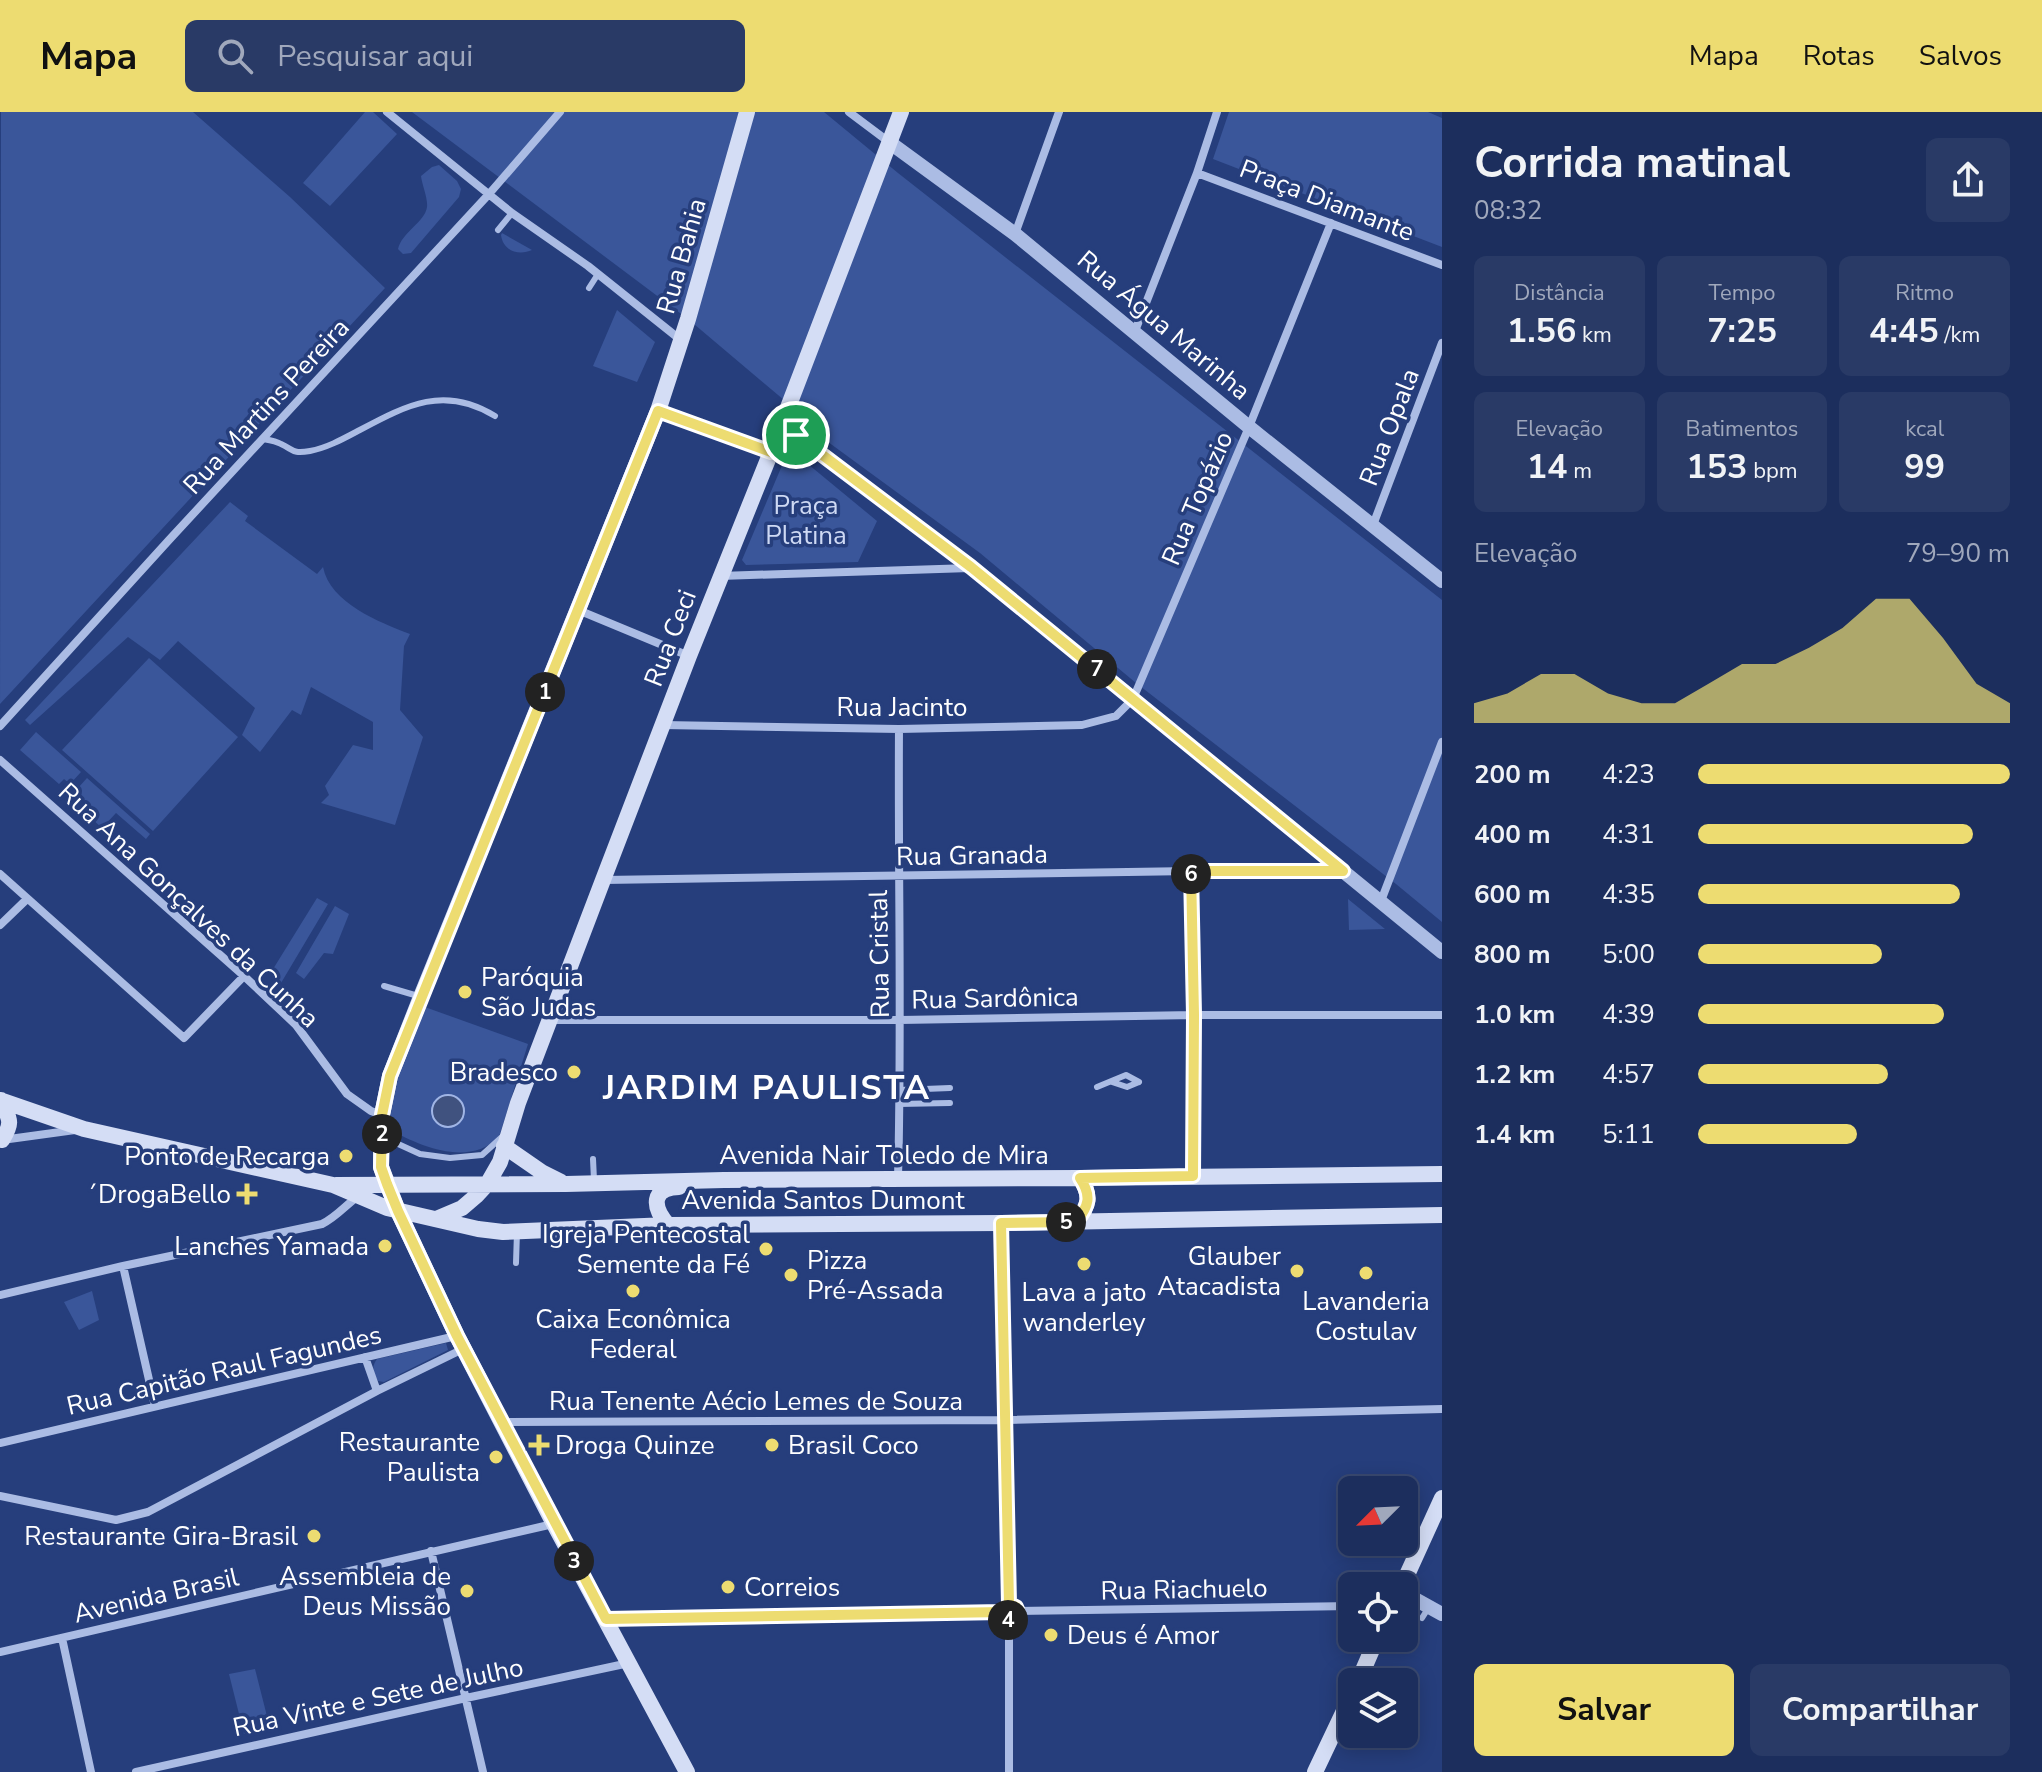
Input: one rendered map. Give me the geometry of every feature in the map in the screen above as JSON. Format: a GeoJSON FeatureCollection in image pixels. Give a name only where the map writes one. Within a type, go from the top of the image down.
{"type":"FeatureCollection","features":[{"type":"Feature","properties":{"kind":"main road","name":"Rua Bahia"},"geometry":{"type":"LineString","coordinates":[[687,1772],[460,1342],[398,1211],[381,1167],[382,1115],[390,1076],[658,411],[682,341],[747,112]]}},
{"type":"Feature","properties":{"kind":"main road","name":"Rua Ceci"},"geometry":{"type":"LineString","coordinates":[[488,1183],[500,1162],[518,1103],[662,725],[901,112]]}},
{"type":"Feature","properties":{"kind":"main road"},"geometry":{"type":"LineString","coordinates":[[0,1100],[84,1129],[333,1185],[566,1184]]}},
{"type":"Feature","properties":{"kind":"main road"},"geometry":{"type":"LineString","coordinates":[[0,1100],[11,1126],[1,1140]]}},
{"type":"Feature","properties":{"kind":"main road"},"geometry":{"type":"LineString","coordinates":[[504,1146],[543,1173],[566,1184]]}},
{"type":"Feature","properties":{"kind":"main road","name":"Avenida Nair Toledo de Mira"},"geometry":{"type":"LineString","coordinates":[[566,1184],[1442,1174]]}},
{"type":"Feature","properties":{"kind":"main road"},"geometry":{"type":"LineString","coordinates":[[1076,1222],[1088,1201],[1080,1178]]}},
{"type":"Feature","properties":{"kind":"main road"},"geometry":{"type":"LineString","coordinates":[[668,1225],[656,1205],[659,1194],[667,1187],[724,1180]]}},
{"type":"Feature","properties":{"kind":"main road"},"geometry":{"type":"LineString","coordinates":[[436,1219],[462,1208],[488,1183]]}},
{"type":"Feature","properties":{"kind":"main road","name":"Avenida Santos Dumont"},"geometry":{"type":"LineString","coordinates":[[333,1185],[398,1211],[478,1229],[517,1232],[668,1225],[1442,1215]]}},
{"type":"Feature","properties":{"kind":"main road"},"geometry":{"type":"LineString","coordinates":[[1408,1572],[1442,1498]]}},
{"type":"Feature","properties":{"kind":"main road"},"geometry":{"type":"LineString","coordinates":[[1315,1772],[1338,1735]]}},
{"type":"Feature","properties":{"kind":"street"},"geometry":{"type":"LineString","coordinates":[[387,112],[512,213],[598,274],[682,341]]}},
{"type":"Feature","properties":{"kind":"street","name":"Rua Martins Pereira"},"geometry":{"type":"LineString","coordinates":[[0,726],[489,194],[560,112]]}},
{"type":"Feature","properties":{"kind":"street","name":"Rua Água Marinha"},"geometry":{"type":"LineString","coordinates":[[849,112],[1015,234],[1442,581]]}},
{"type":"Feature","properties":{"kind":"street"},"geometry":{"type":"LineString","coordinates":[[1015,234],[1059,112]]}},
{"type":"Feature","properties":{"kind":"street"},"geometry":{"type":"LineString","coordinates":[[1135,331],[1197,173],[1217,112]]}},
{"type":"Feature","properties":{"kind":"street","name":"Praça Diamante"},"geometry":{"type":"LineString","coordinates":[[1197,173],[1442,265]]}},
{"type":"Feature","properties":{"kind":"street","name":"Rua Topázio"},"geometry":{"type":"LineString","coordinates":[[1133,699],[1249,427],[1331,223]]}},
{"type":"Feature","properties":{"kind":"street","name":"Rua Opala"},"geometry":{"type":"LineString","coordinates":[[1373,525],[1442,343]]}},
{"type":"Feature","properties":{"kind":"street"},"geometry":{"type":"LineString","coordinates":[[658,411],[771,452]]}},
{"type":"Feature","properties":{"kind":"street"},"geometry":{"type":"LineString","coordinates":[[780,423],[971,567],[1442,952]]}},
{"type":"Feature","properties":{"kind":"street"},"geometry":{"type":"LineString","coordinates":[[720,576],[971,567]]}},
{"type":"Feature","properties":{"kind":"street"},"geometry":{"type":"LineString","coordinates":[[578,610],[689,656]]}},
{"type":"Feature","properties":{"kind":"street","name":"Rua Jacinto"},"geometry":{"type":"LineString","coordinates":[[662,725],[899,729],[1082,725],[1116,716],[1133,699]]}},
{"type":"Feature","properties":{"kind":"street","name":"Rua Cristal"},"geometry":{"type":"LineString","coordinates":[[898,1179],[899,729]]}},
{"type":"Feature","properties":{"kind":"street"},"geometry":{"type":"LineString","coordinates":[[1381,901],[1442,742]]}},
{"type":"Feature","properties":{"kind":"street","name":"Rua Ana Gonçalves da Cunha"},"geometry":{"type":"LineString","coordinates":[[0,760],[296,1025],[347,1094],[382,1115]]}},
{"type":"Feature","properties":{"kind":"street"},"geometry":{"type":"LineString","coordinates":[[1191,871],[1193,1176]]}},
{"type":"Feature","properties":{"kind":"street","name":"Rua Granada"},"geometry":{"type":"LineString","coordinates":[[603,880],[1343,871]]}},
{"type":"Feature","properties":{"kind":"street"},"geometry":{"type":"LineString","coordinates":[[0,874],[184,1038],[244,976]]}},
{"type":"Feature","properties":{"kind":"street"},"geometry":{"type":"LineString","coordinates":[[0,925],[27,899]]}},
{"type":"Feature","properties":{"kind":"street","name":"Rua Sardônica"},"geometry":{"type":"LineString","coordinates":[[550,1020],[1442,1015]]}},
{"type":"Feature","properties":{"kind":"street"},"geometry":{"type":"LineString","coordinates":[[1,1140],[84,1129]]}},
{"type":"Feature","properties":{"kind":"street"},"geometry":{"type":"LineString","coordinates":[[0,1295],[322,1224],[333,1219],[357,1197]]}},
{"type":"Feature","properties":{"kind":"street"},"geometry":{"type":"LineString","coordinates":[[1001,1223],[1009,1604]]}},
{"type":"Feature","properties":{"kind":"street"},"geometry":{"type":"LineString","coordinates":[[123,1266],[155,1406]]}},
{"type":"Feature","properties":{"kind":"street"},"geometry":{"type":"LineString","coordinates":[[0,1496],[116,1520],[148,1512],[377,1391],[460,1342]]}},
{"type":"Feature","properties":{"kind":"street","name":"Rua Capitão Raul Fagundes"},"geometry":{"type":"LineString","coordinates":[[0,1443],[365,1357],[460,1342]]}},
{"type":"Feature","properties":{"kind":"street"},"geometry":{"type":"LineString","coordinates":[[365,1357],[377,1391]]}},
{"type":"Feature","properties":{"kind":"street","name":"Rua Tenente Aécio Lemes de Souza"},"geometry":{"type":"LineString","coordinates":[[503,1422],[1004,1420],[1442,1409]]}},
{"type":"Feature","properties":{"kind":"street","name":"Avenida Brasil"},"geometry":{"type":"LineString","coordinates":[[0,1652],[554,1524]]}},
{"type":"Feature","properties":{"kind":"street"},"geometry":{"type":"LineString","coordinates":[[431,1551],[483,1772]]}},
{"type":"Feature","properties":{"kind":"street"},"geometry":{"type":"LineString","coordinates":[[606,1619],[1014,1618],[1016,1607],[1009,1604]]}},
{"type":"Feature","properties":{"kind":"street"},"geometry":{"type":"LineString","coordinates":[[1009,1604],[1004,1606],[1009,1772]]}},
{"type":"Feature","properties":{"kind":"street","name":"Rua Riachuelo"},"geometry":{"type":"LineString","coordinates":[[1017,1611],[1338,1606]]}},
{"type":"Feature","properties":{"kind":"street"},"geometry":{"type":"LineString","coordinates":[[62,1638],[91,1772]]}},
{"type":"Feature","properties":{"kind":"street","name":"Rua Vinte e Sete de Julho"},"geometry":{"type":"LineString","coordinates":[[136,1772],[630,1663]]}},
{"type":"Feature","properties":{"kind":"lane"},"geometry":{"type":"LineString","coordinates":[[498,230],[512,213]]}},
{"type":"Feature","properties":{"kind":"lane"},"geometry":{"type":"LineString","coordinates":[[589,288],[598,274]]}},
{"type":"Feature","properties":{"kind":"lane"},"geometry":{"type":"LineString","coordinates":[[263,439],[281,444],[292,452],[310,451],[336,443],[422,402],[447,399],[477,405],[495,416]]}},
{"type":"Feature","properties":{"kind":"lane"},"geometry":{"type":"LineString","coordinates":[[384,986],[421,997]]}},
{"type":"Feature","properties":{"kind":"lane"},"geometry":{"type":"LineString","coordinates":[[1097,1087],[1112,1082]]}},
{"type":"Feature","properties":{"kind":"lane"},"geometry":{"type":"LineString","coordinates":[[899,1090],[950,1088]]}},
{"type":"Feature","properties":{"kind":"lane"},"geometry":{"type":"LineString","coordinates":[[382,1137],[420,1154],[450,1158],[482,1155],[504,1136],[518,1103]]}},
{"type":"Feature","properties":{"kind":"lane"},"geometry":{"type":"LineString","coordinates":[[899,1104],[950,1103]]}},
{"type":"Feature","properties":{"kind":"lane"},"geometry":{"type":"LineString","coordinates":[[593,1159],[594,1183]]}},
{"type":"Feature","properties":{"kind":"lane"},"geometry":{"type":"LineString","coordinates":[[516,1263],[517,1232]]}},
{"type":"Feature","properties":{"kind":"green space"},"geometry":{"type":"Polygon","coordinates":[[[1,112],[193,112],[290,197],[385,288],[0,704],[1,112]]]}},
{"type":"Feature","properties":{"kind":"green space"},"geometry":{"type":"Polygon","coordinates":[[[365,112],[373,112],[397,134],[330,206],[303,183],[365,112]]]}},
{"type":"Feature","properties":{"kind":"green space"},"geometry":{"type":"Polygon","coordinates":[[[412,112],[824,112],[1442,600],[1442,922],[1136,683],[980,553],[813,431],[797,411],[688,319],[412,112]]]}},
{"type":"Feature","properties":{"kind":"green space"},"geometry":{"type":"Polygon","coordinates":[[[1229,112],[1428,112],[1442,118],[1442,247],[1213,159],[1229,112]]]}},
{"type":"Feature","properties":{"kind":"green space"},"geometry":{"type":"Polygon","coordinates":[[[439,165],[457,181],[461,189],[459,197],[411,253],[403,254],[398,249],[400,243],[422,218],[427,207],[421,176],[439,165]]]}},
{"type":"Feature","properties":{"kind":"green space"},"geometry":{"type":"Polygon","coordinates":[[[502,233],[532,250],[512,251],[502,240],[502,233]]]}},
{"type":"Feature","properties":{"kind":"green space"},"geometry":{"type":"Polygon","coordinates":[[[617,310],[655,342],[637,382],[593,366],[617,310]]]}},
{"type":"Feature","properties":{"kind":"green space","name":"Praça Platina"},"geometry":{"type":"Polygon","coordinates":[[[797,455],[877,521],[858,562],[746,565],[742,560],[786,456],[797,455]]]}},
{"type":"Feature","properties":{"kind":"green space"},"geometry":{"type":"Polygon","coordinates":[[[230,502],[248,516],[245,521],[317,574],[323,567],[327,580],[345,601],[371,617],[410,634],[404,646],[400,710],[423,737],[395,825],[321,803],[329,795],[325,786],[353,745],[373,750],[373,722],[311,687],[301,715],[292,710],[260,752],[242,735],[255,708],[178,641],[160,660],[128,637],[30,725],[25,720],[230,502]]]}},
{"type":"Feature","properties":{"kind":"green space"},"geometry":{"type":"Polygon","coordinates":[[[149,658],[238,737],[153,831],[62,750],[149,658]]]}},
{"type":"Feature","properties":{"kind":"green space"},"geometry":{"type":"Polygon","coordinates":[[[36,732],[81,772],[70,784],[64,779],[59,784],[20,750],[36,732]]]}},
{"type":"Feature","properties":{"kind":"green space"},"geometry":{"type":"Polygon","coordinates":[[[87,778],[150,834],[146,839],[116,813],[102,828],[69,798],[87,778]]]}},
{"type":"Feature","properties":{"kind":"green space"},"geometry":{"type":"Polygon","coordinates":[[[317,898],[328,904],[281,983],[270,974],[317,898]]]}},
{"type":"Feature","properties":{"kind":"green space"},"geometry":{"type":"Polygon","coordinates":[[[1348,899],[1385,929],[1349,930],[1348,899]]]}},
{"type":"Feature","properties":{"kind":"green space"},"geometry":{"type":"Polygon","coordinates":[[[335,906],[349,914],[333,954],[324,953],[304,979],[296,973],[335,906]]]}},
{"type":"Feature","properties":{"kind":"green space"},"geometry":{"type":"Polygon","coordinates":[[[422,1006],[528,1044],[499,1137],[487,1146],[474,1151],[445,1151],[415,1142],[389,1129],[401,1067],[422,1006]]]}},
{"type":"Feature","properties":{"kind":"green space"},"geometry":{"type":"Polygon","coordinates":[[[92,1291],[99,1320],[79,1330],[64,1302],[92,1291]]]}},
{"type":"Feature","properties":{"kind":"green space"},"geometry":{"type":"Polygon","coordinates":[[[446,1343],[448,1350],[384,1382],[378,1381],[373,1367],[377,1359],[446,1343]]]}},
{"type":"Feature","properties":{"kind":"green space"},"geometry":{"type":"Polygon","coordinates":[[[255,1669],[270,1728],[244,1734],[229,1674],[255,1669]]]}},
{"type":"Feature","properties":{"kind":"shaded area"},"geometry":{"type":"Polygon","coordinates":[[[448,1095],[459,1100],[464,1111],[459,1122],[448,1127],[437,1122],[432,1111],[437,1100],[448,1095]]]}},
{"type":"Feature","properties":{"kind":"place","name":"Paróquia São Judas"},"geometry":{"type":"Point","coordinates":[465,992]}},
{"type":"Feature","properties":{"kind":"place","name":"Bradesco"},"geometry":{"type":"Point","coordinates":[574,1072]}},
{"type":"Feature","properties":{"kind":"place","name":"Ponto de Recarga"},"geometry":{"type":"Point","coordinates":[346,1156]}},
{"type":"Feature","properties":{"kind":"place","name":"´DrogaBello"},"geometry":{"type":"Point","coordinates":[247,1194]}},
{"type":"Feature","properties":{"kind":"place","name":"Lanches Yamada"},"geometry":{"type":"Point","coordinates":[385,1246]}},
{"type":"Feature","properties":{"kind":"place","name":"Igreja Pentecostal Semente da Fé"},"geometry":{"type":"Point","coordinates":[766,1249]}},
{"type":"Feature","properties":{"kind":"place","name":"Lava a jato wanderley"},"geometry":{"type":"Point","coordinates":[1084,1264]}},
{"type":"Feature","properties":{"kind":"place","name":"Glauber Atacadista"},"geometry":{"type":"Point","coordinates":[1297,1271]}},
{"type":"Feature","properties":{"kind":"place","name":"Lavanderia Costulav"},"geometry":{"type":"Point","coordinates":[1366,1273]}},
{"type":"Feature","properties":{"kind":"place","name":"Pizza Pré-Assada"},"geometry":{"type":"Point","coordinates":[791,1275]}},
{"type":"Feature","properties":{"kind":"place","name":"Caixa Econômica Federal"},"geometry":{"type":"Point","coordinates":[633,1291]}},
{"type":"Feature","properties":{"kind":"place","name":"Droga Quinze"},"geometry":{"type":"Point","coordinates":[539,1445]}},
{"type":"Feature","properties":{"kind":"place","name":"Brasil Coco"},"geometry":{"type":"Point","coordinates":[772,1445]}},
{"type":"Feature","properties":{"kind":"place","name":"Restaurante Paulista"},"geometry":{"type":"Point","coordinates":[496,1457]}},
{"type":"Feature","properties":{"kind":"place","name":"Restaurante Gira-Brasil"},"geometry":{"type":"Point","coordinates":[314,1536]}},
{"type":"Feature","properties":{"kind":"place","name":"Correios"},"geometry":{"type":"Point","coordinates":[728,1587]}},
{"type":"Feature","properties":{"kind":"place","name":"Assembleia de Deus Missão"},"geometry":{"type":"Point","coordinates":[467,1591]}},
{"type":"Feature","properties":{"kind":"place","name":"Deus é Amor"},"geometry":{"type":"Point","coordinates":[1051,1635]}},
{"type":"Feature","properties":{"kind":"district","name":"JARDIM PAULISTA"},"geometry":{"type":"Point","coordinates":[767,1087]}},
{"type":"Feature","properties":{"kind":"route"},"geometry":{"type":"LineString","coordinates":[[658,411],[771,452],[780,423],[796,435],[971,567],[1343,871],[1191,871],[1193,1176],[1080,1178],[1088,1201],[1076,1222],[1001,1223],[1009,1604],[1017,1611],[1011,1620],[1004,1618],[1002,1612],[606,1619],[457,1336],[398,1211],[381,1167],[382,1115],[390,1076],[658,411]]}}]}
